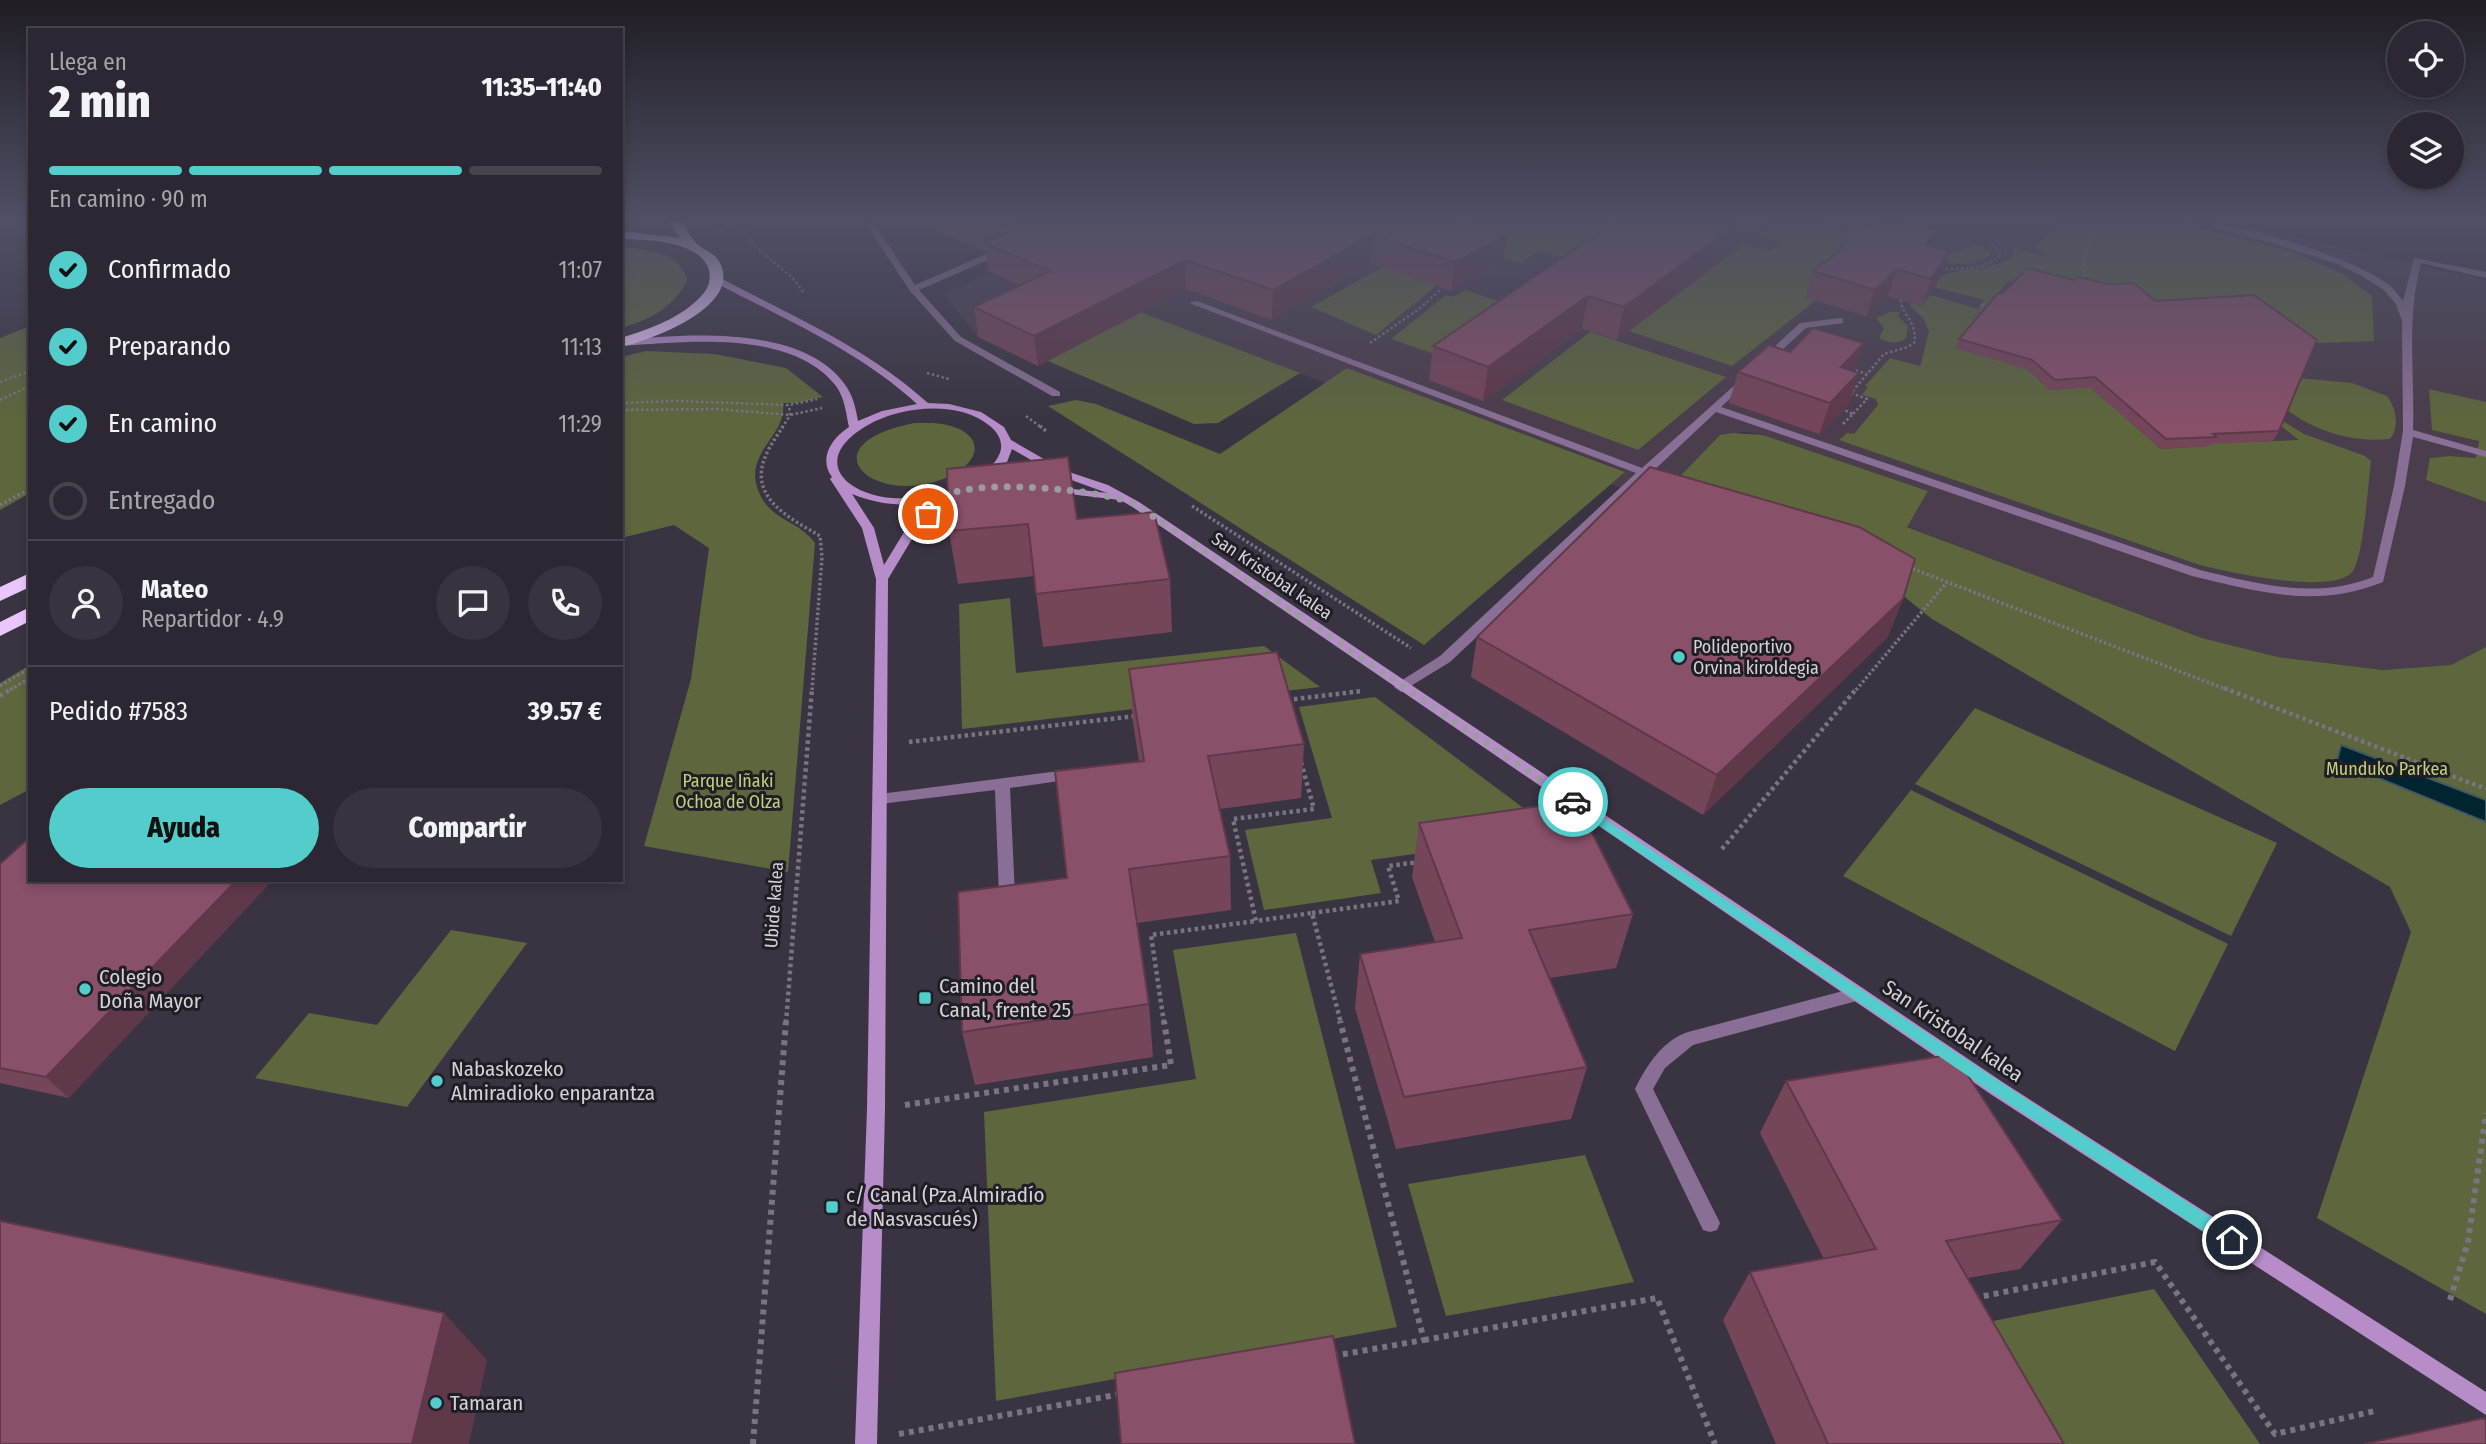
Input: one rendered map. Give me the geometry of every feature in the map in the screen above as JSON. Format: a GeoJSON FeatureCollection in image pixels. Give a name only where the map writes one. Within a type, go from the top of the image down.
{"type":"FeatureCollection","features":[{"type":"Feature","properties":{"kind":"highway"},"geometry":{"type":"LineString","coordinates":[[623,342],[659,330],[689,314],[709,297],[714,288]]}},
{"type":"Feature","properties":{"kind":"highway"},"geometry":{"type":"LineString","coordinates":[[0,596],[28,580]]}},
{"type":"Feature","properties":{"kind":"highway"},"geometry":{"type":"LineString","coordinates":[[0,630],[28,614]]}},
{"type":"Feature","properties":{"kind":"main road"},"geometry":{"type":"LineString","coordinates":[[734,288],[841,344],[906,387],[926,407]]}},
{"type":"Feature","properties":{"kind":"main road"},"geometry":{"type":"LineString","coordinates":[[623,343],[699,338],[739,340],[781,347],[816,364],[839,382],[849,401],[854,427],[839,439],[831,453],[829,466],[868,528],[882,579],[876,1109],[866,1442]]}},
{"type":"Feature","properties":{"kind":"main road","name":"San Kristobal kalea"},"geometry":{"type":"LineString","coordinates":[[854,427],[900,410],[926,407],[972,411],[989,419],[1002,430],[1007,442],[1048,466],[1104,487],[1135,504],[1401,687],[1998,1088],[2486,1404]]}},
{"type":"Feature","properties":{"kind":"main road"},"geometry":{"type":"LineString","coordinates":[[836,479],[859,494],[892,501],[945,496],[974,486],[1002,461],[1007,442]]}},
{"type":"Feature","properties":{"kind":"main road","name":"San Kristobal kalea"},"geometry":{"type":"LineString","coordinates":[[1039,487],[1122,498]]}},
{"type":"Feature","properties":{"kind":"main road"},"geometry":{"type":"LineString","coordinates":[[882,579],[910,532],[945,496]]}},
{"type":"Feature","properties":{"kind":"lane"},"geometry":{"type":"LineString","coordinates":[[1714,408],[2196,573],[2291,592],[2357,590],[2379,579],[2408,432],[2404,321],[2400,303],[2386,288]]}},
{"type":"Feature","properties":{"kind":"lane"},"geometry":{"type":"LineString","coordinates":[[2404,321],[2411,288]]}},
{"type":"Feature","properties":{"kind":"lane"},"geometry":{"type":"LineString","coordinates":[[913,289],[958,339],[1056,394]]}},
{"type":"Feature","properties":{"kind":"lane"},"geometry":{"type":"LineString","coordinates":[[1194,303],[1644,472]]}},
{"type":"Feature","properties":{"kind":"lane"},"geometry":{"type":"LineString","coordinates":[[1401,687],[1445,659],[1803,325],[1840,321]]}},
{"type":"Feature","properties":{"kind":"lane"},"geometry":{"type":"LineString","coordinates":[[2408,432],[2486,454]]}},
{"type":"Feature","properties":{"kind":"lane"},"geometry":{"type":"LineString","coordinates":[[880,799],[1094,771]]}},
{"type":"Feature","properties":{"kind":"lane"},"geometry":{"type":"LineString","coordinates":[[1002,783],[1007,896]]}},
{"type":"Feature","properties":{"kind":"lane"},"geometry":{"type":"LineString","coordinates":[[1710,1223],[1644,1089],[1659,1063],[1688,1039],[1858,994]]}},
{"type":"Feature","properties":{"kind":"path"},"geometry":{"type":"LineString","coordinates":[[799,295],[808,299],[800,288]]}},
{"type":"Feature","properties":{"kind":"path"},"geometry":{"type":"LineString","coordinates":[[1342,359],[1360,351],[1419,309],[1442,288]]}},
{"type":"Feature","properties":{"kind":"path"},"geometry":{"type":"LineString","coordinates":[[1853,414],[1867,399],[1851,393],[1867,374],[1884,354],[1908,347],[1915,341],[1915,326],[1901,307],[1901,300]]}},
{"type":"Feature","properties":{"kind":"path"},"geometry":{"type":"LineString","coordinates":[[1981,305],[1993,309]]}},
{"type":"Feature","properties":{"kind":"path"},"geometry":{"type":"LineString","coordinates":[[906,387],[936,379],[920,366]]}},
{"type":"Feature","properties":{"kind":"path"},"geometry":{"type":"LineString","coordinates":[[1845,367],[1867,374]]}},
{"type":"Feature","properties":{"kind":"path"},"geometry":{"type":"LineString","coordinates":[[0,382],[28,372]]}},
{"type":"Feature","properties":{"kind":"path"},"geometry":{"type":"LineString","coordinates":[[0,400],[28,387]]}},
{"type":"Feature","properties":{"kind":"path"},"geometry":{"type":"LineString","coordinates":[[623,404],[676,401],[789,405],[790,415]]}},
{"type":"Feature","properties":{"kind":"path"},"geometry":{"type":"LineString","coordinates":[[623,411],[716,409],[790,415],[849,401]]}},
{"type":"Feature","properties":{"kind":"path","name":"Ubide kalea"},"geometry":{"type":"LineString","coordinates":[[753,1444],[822,557],[820,536],[776,509],[761,482],[761,468],[765,456],[790,415]]}},
{"type":"Feature","properties":{"kind":"path"},"geometry":{"type":"LineString","coordinates":[[0,505],[28,490]]}},
{"type":"Feature","properties":{"kind":"path"},"geometry":{"type":"LineString","coordinates":[[1899,563],[2486,789]]}},
{"type":"Feature","properties":{"kind":"path"},"geometry":{"type":"LineString","coordinates":[[1722,849],[1947,582]]}},
{"type":"Feature","properties":{"kind":"path"},"geometry":{"type":"LineString","coordinates":[[0,686],[28,669]]}},
{"type":"Feature","properties":{"kind":"path"},"geometry":{"type":"LineString","coordinates":[[0,696],[28,679]]}},
{"type":"Feature","properties":{"kind":"path"},"geometry":{"type":"LineString","coordinates":[[1286,712],[1283,700],[1401,687]]}},
{"type":"Feature","properties":{"kind":"path"},"geometry":{"type":"LineString","coordinates":[[880,745],[1150,714]]}},
{"type":"Feature","properties":{"kind":"path"},"geometry":{"type":"LineString","coordinates":[[1256,921],[1233,819],[1314,809],[1297,748]]}},
{"type":"Feature","properties":{"kind":"path"},"geometry":{"type":"LineString","coordinates":[[876,1109],[1171,1065],[1151,935],[1399,901],[1388,866],[1429,860]]}},
{"type":"Feature","properties":{"kind":"path"},"geometry":{"type":"LineString","coordinates":[[1312,913],[1424,1340]]}},
{"type":"Feature","properties":{"kind":"path"},"geometry":{"type":"LineString","coordinates":[[2450,1300],[2468,1242],[2486,1113]]}},
{"type":"Feature","properties":{"kind":"path"},"geometry":{"type":"LineString","coordinates":[[1960,1301],[2155,1262],[2275,1434],[2375,1411]]}},
{"type":"Feature","properties":{"kind":"path"},"geometry":{"type":"LineString","coordinates":[[1329,1357],[1657,1298],[1715,1444]]}},
{"type":"Feature","properties":{"kind":"path"},"geometry":{"type":"LineString","coordinates":[[866,1442],[1125,1394]]}},
{"type":"Feature","properties":{"kind":"shaded area"},"geometry":{"type":"Polygon","coordinates":[[[957,288],[2486,288],[2486,402],[2429,389],[2479,440],[2477,458],[2450,456],[2426,480],[2486,502],[2486,647],[2451,665],[2383,670],[2278,657],[2202,638],[1906,526],[1928,491],[1763,435],[1746,432],[1720,435],[1656,501],[1611,484],[1624,471],[1347,368],[1326,383],[1140,313],[1038,366],[978,337],[944,295],[957,288]]]}},
{"type":"Feature","properties":{"kind":"green space"},"geometry":{"type":"Polygon","coordinates":[[[623,288],[682,288],[668,305],[641,321],[623,327],[623,288]]]}},
{"type":"Feature","properties":{"kind":"green space"},"geometry":{"type":"Polygon","coordinates":[[[1344,288],[1433,288],[1376,335],[1311,307],[1344,288]]]}},
{"type":"Feature","properties":{"kind":"green space"},"geometry":{"type":"Polygon","coordinates":[[[1685,288],[1817,288],[1806,298],[1815,301],[1732,366],[1629,331],[1685,288]]]}},
{"type":"Feature","properties":{"kind":"green space"},"geometry":{"type":"Polygon","coordinates":[[[1939,288],[2002,288],[1956,348],[2027,369],[2050,390],[2090,387],[2161,449],[2209,446],[2149,394],[2252,442],[2299,440],[2244,397],[2304,434],[2365,456],[2371,461],[2363,533],[2354,569],[2344,577],[2305,582],[2230,572],[2197,564],[1839,440],[1847,433],[1854,434],[1878,405],[1876,399],[1862,395],[1868,387],[1865,386],[1890,358],[1920,366],[1929,331],[1923,318],[1910,306],[1911,303],[1920,305],[1931,295],[1978,309],[1984,300],[1939,288]]]}},
{"type":"Feature","properties":{"kind":"green space"},"geometry":{"type":"Polygon","coordinates":[[[2044,288],[2362,288],[2372,296],[2374,341],[2317,343],[2287,323],[2151,310],[2044,288]]]}},
{"type":"Feature","properties":{"kind":"green space"},"geometry":{"type":"Polygon","coordinates":[[[1466,290],[1518,308],[1446,358],[1391,339],[1446,295],[1453,297],[1466,290]]]}},
{"type":"Feature","properties":{"kind":"green space"},"geometry":{"type":"Polygon","coordinates":[[[1140,312],[1300,373],[1218,423],[1194,424],[1048,361],[1140,312]]]}},
{"type":"Feature","properties":{"kind":"green space"},"geometry":{"type":"Polygon","coordinates":[[[1890,312],[1900,312],[1898,316],[1908,326],[1906,338],[1900,342],[1879,338],[1884,328],[1876,318],[1890,312]]]}},
{"type":"Feature","properties":{"kind":"green space"},"geometry":{"type":"Polygon","coordinates":[[[28,327],[28,494],[0,510],[0,338],[28,327]]]}},
{"type":"Feature","properties":{"kind":"green space"},"geometry":{"type":"Polygon","coordinates":[[[1590,332],[1726,377],[1638,450],[1502,400],[1590,332]]]}},
{"type":"Feature","properties":{"kind":"green space","name":"Parque Iñaki Ochoa de Olza"},"geometry":{"type":"Polygon","coordinates":[[[646,351],[715,354],[786,368],[823,397],[783,403],[779,424],[755,471],[756,483],[766,505],[815,543],[788,872],[644,846],[691,679],[709,548],[674,525],[623,538],[623,357],[646,351]]]}},
{"type":"Feature","properties":{"kind":"green space"},"geometry":{"type":"Polygon","coordinates":[[[1347,368],[1625,472],[1424,645],[1048,406],[1076,400],[1096,404],[1220,454],[1347,368]]]}},
{"type":"Feature","properties":{"kind":"green space"},"geometry":{"type":"Polygon","coordinates":[[[2299,378],[2352,383],[2387,396],[2396,417],[2390,439],[2346,437],[2319,428],[2293,414],[2282,406],[2299,378]]]}},
{"type":"Feature","properties":{"kind":"green space"},"geometry":{"type":"Polygon","coordinates":[[[2429,389],[2486,402],[2486,502],[2426,480],[2430,458],[2476,458],[2479,441],[2432,430],[2429,389]]]}},
{"type":"Feature","properties":{"kind":"green space"},"geometry":{"type":"Polygon","coordinates":[[[914,423],[942,424],[969,435],[975,448],[969,462],[954,474],[926,484],[900,486],[878,481],[863,472],[857,460],[862,446],[880,433],[914,423]]]}},
{"type":"Feature","properties":{"kind":"green space","name":"Munduko Parkea"},"geometry":{"type":"Polygon","coordinates":[[[1720,435],[1763,435],[1928,491],[1907,527],[2202,638],[2278,657],[2383,670],[2451,665],[2486,647],[2486,1314],[2317,1218],[2411,932],[2390,887],[1932,619],[1870,569],[1656,501],[1720,435]]]}},
{"type":"Feature","properties":{"kind":"green space"},"geometry":{"type":"Polygon","coordinates":[[[1010,598],[1016,673],[1264,646],[1320,687],[962,729],[959,604],[1010,598]]]}},
{"type":"Feature","properties":{"kind":"green space"},"geometry":{"type":"Polygon","coordinates":[[[28,666],[28,790],[0,805],[0,683],[28,666]]]}},
{"type":"Feature","properties":{"kind":"green space"},"geometry":{"type":"Polygon","coordinates":[[[1375,697],[1558,834],[1371,860],[1381,893],[1264,910],[1245,830],[1332,818],[1299,707],[1375,697]]]}},
{"type":"Feature","properties":{"kind":"green space"},"geometry":{"type":"Polygon","coordinates":[[[1975,708],[2277,843],[2231,936],[1915,784],[1975,708]]]}},
{"type":"Feature","properties":{"kind":"green space"},"geometry":{"type":"Polygon","coordinates":[[[1911,790],[2228,944],[2175,1051],[1843,876],[1911,790]]]}},
{"type":"Feature","properties":{"kind":"green space"},"geometry":{"type":"Polygon","coordinates":[[[451,930],[527,943],[407,1107],[255,1078],[309,1013],[377,1025],[451,930]]]}},
{"type":"Feature","properties":{"kind":"green space"},"geometry":{"type":"Polygon","coordinates":[[[1296,933],[1397,1327],[996,1401],[984,1112],[1196,1079],[1173,950],[1296,933]]]}},
{"type":"Feature","properties":{"kind":"green space"},"geometry":{"type":"Polygon","coordinates":[[[1585,1155],[1634,1282],[1446,1316],[1408,1184],[1585,1155]]]}},
{"type":"Feature","properties":{"kind":"green space"},"geometry":{"type":"Polygon","coordinates":[[[2154,1289],[2260,1444],[2047,1444],[1978,1324],[2154,1289]]]}},
{"type":"Feature","properties":{"kind":"water"},"geometry":{"type":"Polygon","coordinates":[[[2341,745],[2486,800],[2486,822],[2337,761],[2341,745]]]}},
{"type":"Feature","properties":{"kind":"building"},"geometry":{"type":"Polygon","coordinates":[[[1013,288],[1129,288],[1034,336],[974,307],[1013,288]]]}},
{"type":"Feature","properties":{"kind":"building"},"geometry":{"type":"Polygon","coordinates":[[[1517,288],[1649,288],[1624,307],[1588,296],[1488,367],[1433,346],[1517,288]]]}},
{"type":"Feature","properties":{"kind":"building"},"geometry":{"type":"Polygon","coordinates":[[[2007,288],[2140,288],[2155,301],[2254,295],[2317,340],[2279,431],[2166,439],[2095,377],[2055,380],[2032,360],[1959,339],[1998,293],[2002,294],[2007,288]]]}},
{"type":"Feature","properties":{"kind":"building"},"geometry":{"type":"Polygon","coordinates":[[[1813,328],[1864,343],[1841,367],[1859,373],[1830,403],[1738,372],[1769,345],[1790,352],[1813,328]]]}},
{"type":"Feature","properties":{"kind":"building"},"geometry":{"type":"Polygon","coordinates":[[[1068,457],[1077,519],[1154,512],[1170,579],[1036,594],[1028,524],[949,531],[947,469],[1068,457]]]}},
{"type":"Feature","properties":{"kind":"building","name":"Polideportivo Orvina kiroldegia"},"geometry":{"type":"Polygon","coordinates":[[[1650,467],[1859,527],[1915,559],[1903,599],[1717,775],[1477,637],[1650,467]]]}},
{"type":"Feature","properties":{"kind":"building"},"geometry":{"type":"Polygon","coordinates":[[[1277,652],[1304,744],[1208,756],[1230,856],[1129,869],[1149,1004],[962,1032],[958,892],[1067,878],[1055,771],[1144,761],[1129,669],[1277,652]]]}},
{"type":"Feature","properties":{"kind":"building"},"geometry":{"type":"Polygon","coordinates":[[[1576,801],[1633,914],[1529,930],[1587,1067],[1404,1097],[1360,954],[1462,938],[1419,823],[1576,801]]]}},
{"type":"Feature","properties":{"kind":"building","name":"Colegio Doña Mayor"},"geometry":{"type":"Polygon","coordinates":[[[28,839],[28,882],[235,882],[46,1077],[0,1068],[0,864],[28,839]]]}},
{"type":"Feature","properties":{"kind":"building"},"geometry":{"type":"Polygon","coordinates":[[[1954,1054],[2062,1220],[1946,1241],[2064,1444],[1828,1444],[1750,1272],[1876,1249],[1786,1081],[1954,1054]]]}},
{"type":"Feature","properties":{"kind":"building"},"geometry":{"type":"Polygon","coordinates":[[[0,1221],[444,1313],[412,1444],[0,1444],[0,1221]]]}},
{"type":"Feature","properties":{"kind":"building"},"geometry":{"type":"Polygon","coordinates":[[[1333,1336],[1355,1444],[1121,1444],[1115,1373],[1333,1336]]]}},
{"type":"Feature","properties":{"kind":"building"},"geometry":{"type":"Polygon","coordinates":[[[2484,1418],[2486,1444],[2364,1444],[2484,1418]]]}},
{"type":"Feature","properties":{"kind":"way so far"},"geometry":{"type":"LineString","coordinates":[[928,514],[945,496],[963,490],[1039,487],[1122,498],[1135,504],[1573,802]]}},
{"type":"Feature","properties":{"kind":"place","name":"Polideportivo Orvina kiroldegia"},"geometry":{"type":"Point","coordinates":[1679,657]}},
{"type":"Feature","properties":{"kind":"place","name":"Colegio Doña Mayor"},"geometry":{"type":"Point","coordinates":[85,989]}},
{"type":"Feature","properties":{"kind":"place","name":"Camino del Canal, frente 25"},"geometry":{"type":"Point","coordinates":[925,998]}},
{"type":"Feature","properties":{"kind":"place","name":"Nabaskozeko Almiradioko enparantza"},"geometry":{"type":"Point","coordinates":[437,1081]}},
{"type":"Feature","properties":{"kind":"place","name":"c/ Canal (Pza.Almiradío de Nasvascués)"},"geometry":{"type":"Point","coordinates":[832,1207]}},
{"type":"Feature","properties":{"kind":"place","name":"Tamaran"},"geometry":{"type":"Point","coordinates":[436,1403]}},
{"type":"Feature","properties":{"kind":"route"},"geometry":{"type":"LineString","coordinates":[[1573,802],[1998,1088],[2232,1240]]}}]}
